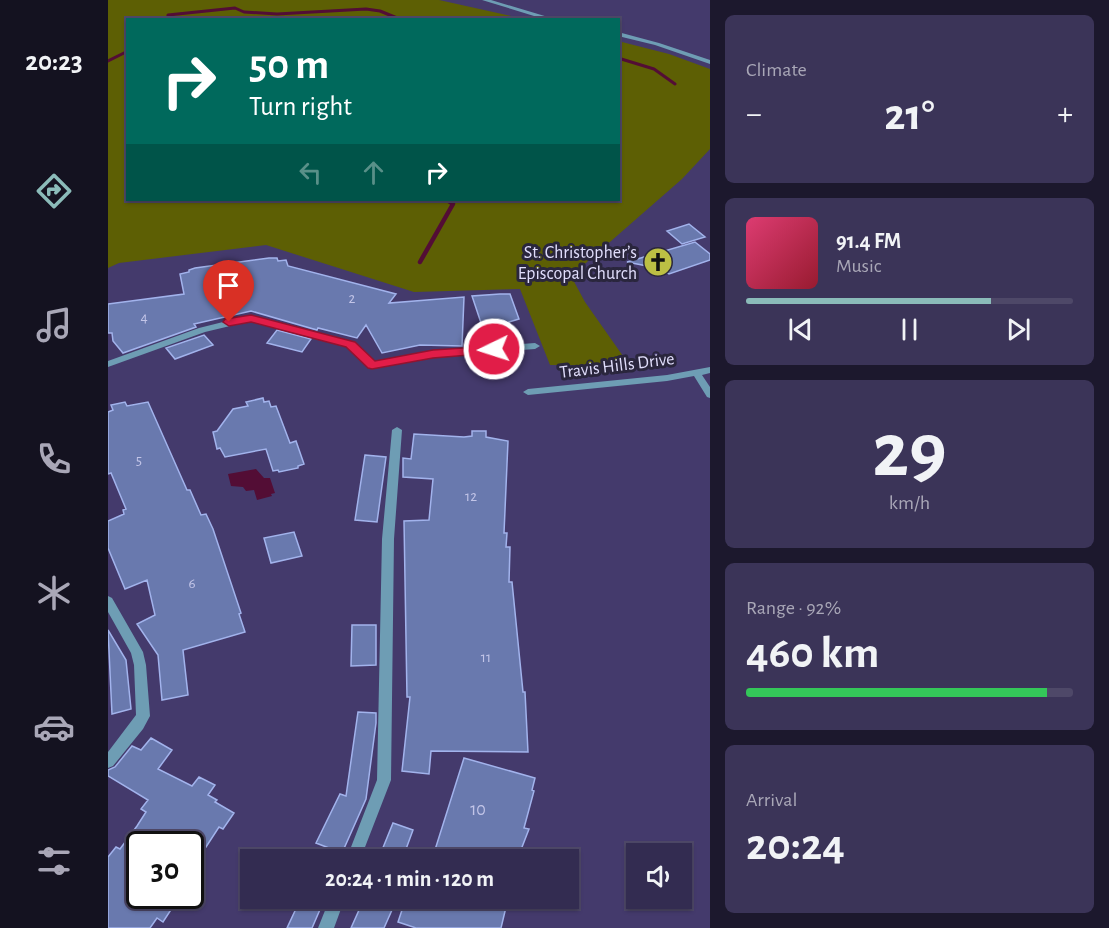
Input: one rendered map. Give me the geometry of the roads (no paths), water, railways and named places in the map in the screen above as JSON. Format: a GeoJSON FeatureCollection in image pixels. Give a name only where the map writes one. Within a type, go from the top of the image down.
{"type":"FeatureCollection","features":[{"type":"Feature","properties":{"kind":"street"},"geometry":{"type":"LineString","coordinates":[[485,0],[548,18]]}},
{"type":"Feature","properties":{"kind":"street"},"geometry":{"type":"LineString","coordinates":[[620,35],[710,62]]}},
{"type":"Feature","properties":{"kind":"street"},"geometry":{"type":"LineString","coordinates":[[108,364],[202,330],[251,318],[350,344],[372,365],[377,376]]}},
{"type":"Feature","properties":{"kind":"street"},"geometry":{"type":"LineString","coordinates":[[372,365],[433,354],[536,346]]}},
{"type":"Feature","properties":{"kind":"street","name":"Travis Hills Drive"},"geometry":{"type":"LineString","coordinates":[[528,392],[667,378],[710,370]]}},
{"type":"Feature","properties":{"kind":"street"},"geometry":{"type":"LineString","coordinates":[[696,372],[710,395]]}},
{"type":"Feature","properties":{"kind":"street"},"geometry":{"type":"LineString","coordinates":[[357,849],[384,780],[388,539],[397,430]]}},
{"type":"Feature","properties":{"kind":"street"},"geometry":{"type":"LineString","coordinates":[[108,601],[137,652],[143,716],[108,762]]}},
{"type":"Feature","properties":{"kind":"street"},"geometry":{"type":"LineString","coordinates":[[326,928],[334,909]]}},
{"type":"Feature","properties":{"kind":"waterway"},"geometry":{"type":"LineString","coordinates":[[168,18],[168,15],[235,8],[244,12],[277,14],[366,9],[380,11],[397,18]]}},
{"type":"Feature","properties":{"kind":"waterway"},"geometry":{"type":"LineString","coordinates":[[108,61],[126,52]]}},
{"type":"Feature","properties":{"kind":"waterway"},"geometry":{"type":"LineString","coordinates":[[620,59],[654,69],[675,84]]}},
{"type":"Feature","properties":{"kind":"waterway"},"geometry":{"type":"LineString","coordinates":[[420,262],[453,204],[448,201]]}},
{"type":"Feature","properties":{"kind":"place","name":"St. Christopher’s Episcopal Church"},"geometry":{"type":"Point","coordinates":[658,262]}}]}
